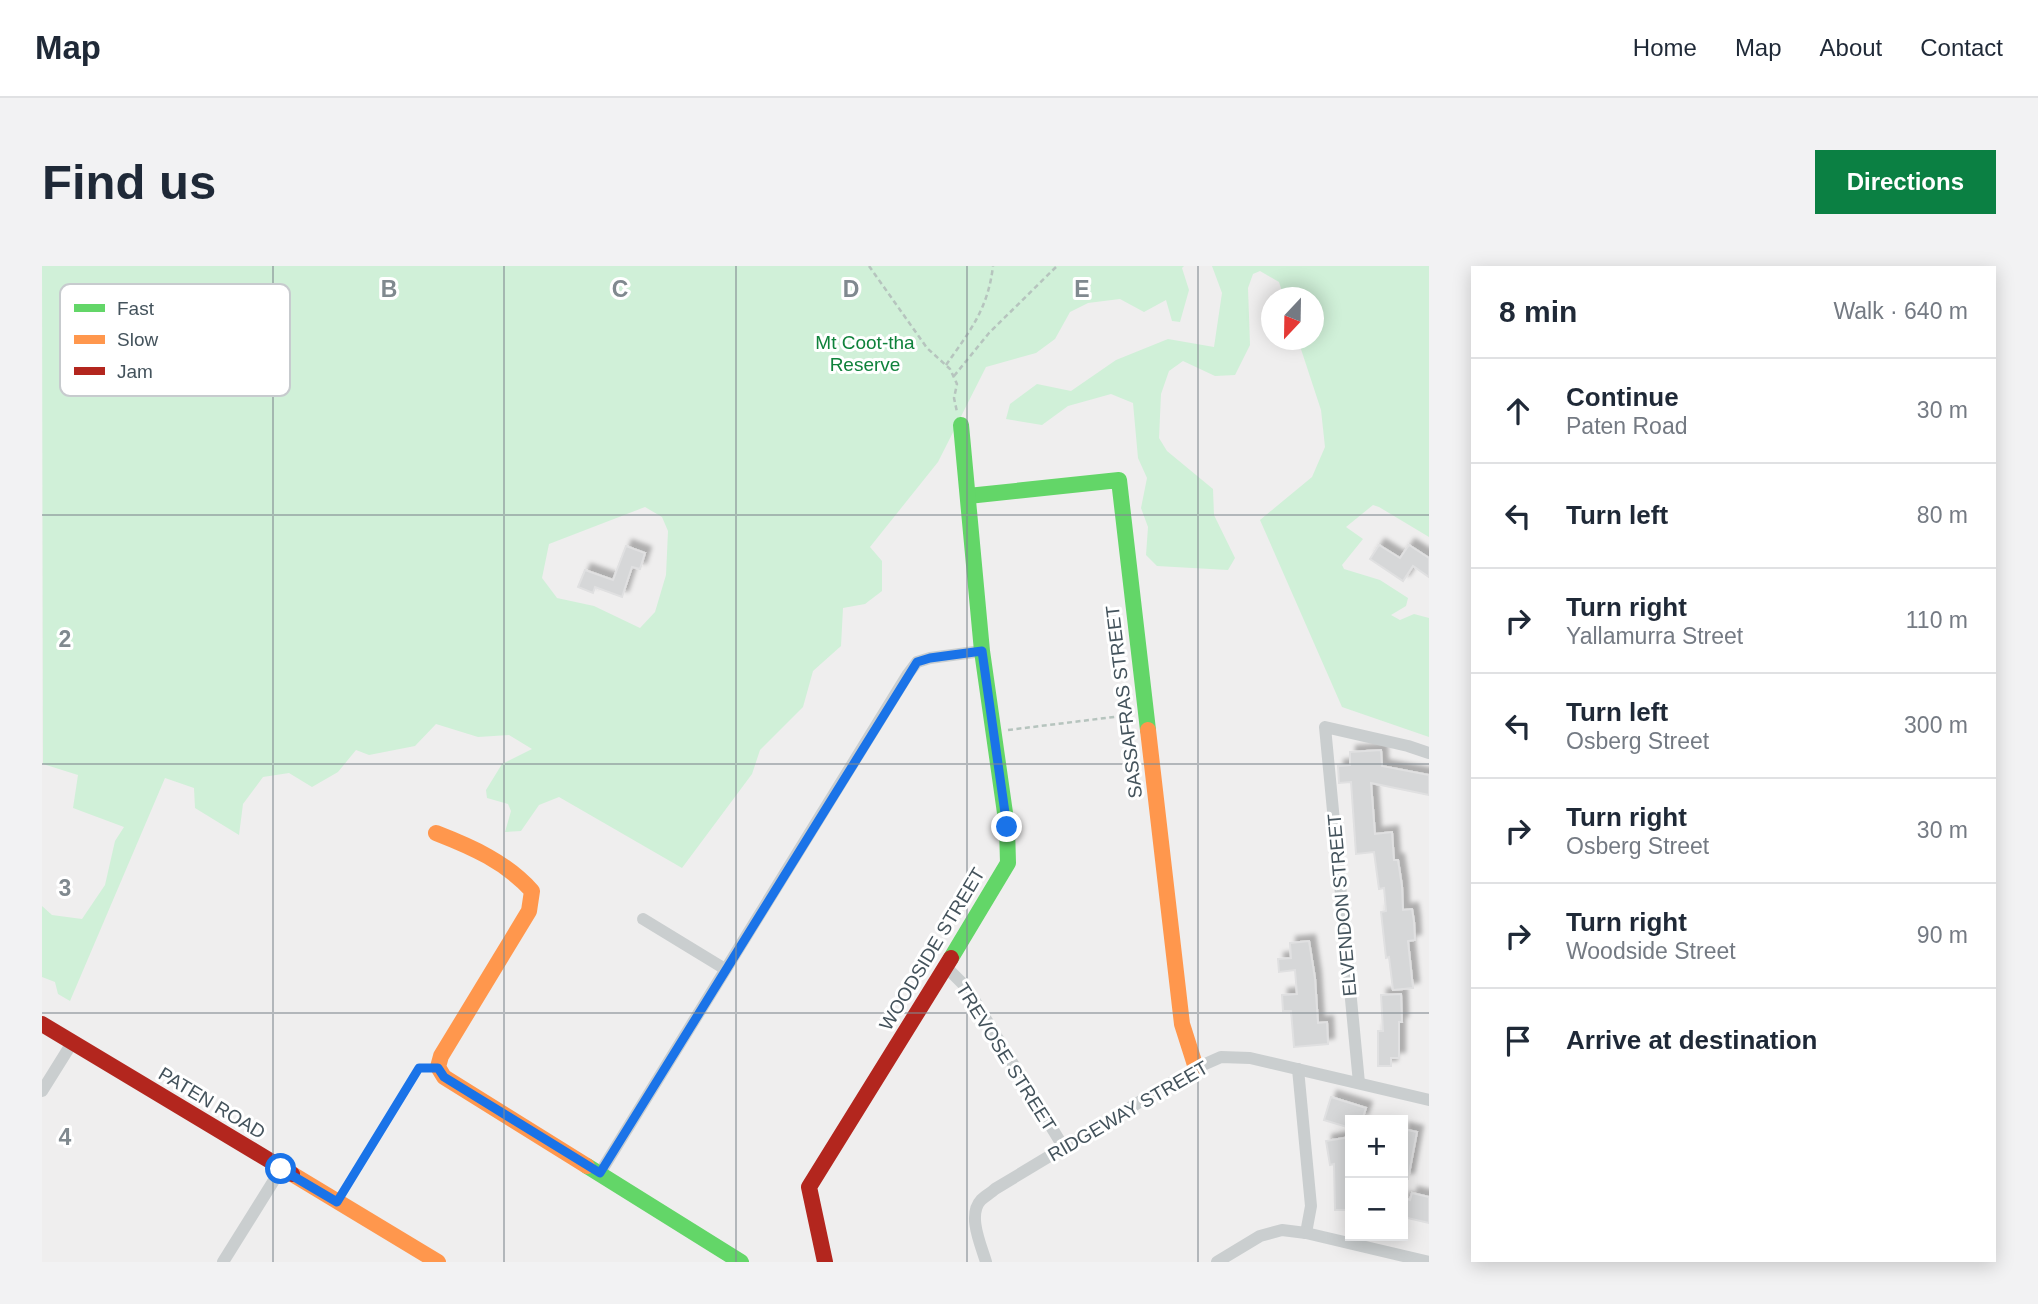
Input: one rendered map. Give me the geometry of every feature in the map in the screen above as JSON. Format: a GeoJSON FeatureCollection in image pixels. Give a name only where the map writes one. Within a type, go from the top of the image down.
{"type":"FeatureCollection","features":[{"type":"Feature","properties":{"kind":"street","name":"WOODSIDE STREET"},"geometry":{"type":"LineString","coordinates":[[825,1262],[809,1187],[946,968],[1008,863],[1007,827],[982,651],[961,425]]}},
{"type":"Feature","properties":{"kind":"street","name":"SASSAFRAS STREET"},"geometry":{"type":"LineString","coordinates":[[968,496],[1119,481],[1182,1024],[1196,1068]]}},
{"type":"Feature","properties":{"kind":"street"},"geometry":{"type":"LineString","coordinates":[[600,1173],[917,662],[982,651]]}},
{"type":"Feature","properties":{"kind":"street","name":"ELVENDON STREET"},"geometry":{"type":"LineString","coordinates":[[1359,1083],[1325,727],[1429,753]]}},
{"type":"Feature","properties":{"kind":"street"},"geometry":{"type":"LineString","coordinates":[[436,833],[470,846],[522,878],[531,891],[529,911],[441,1056],[438,1068],[444,1077],[741,1262]]}},
{"type":"Feature","properties":{"kind":"street"},"geometry":{"type":"LineString","coordinates":[[643,919],[725,969]]}},
{"type":"Feature","properties":{"kind":"street","name":"TREVOSE STREET"},"geometry":{"type":"LineString","coordinates":[[946,968],[967,988],[1063,1148]]}},
{"type":"Feature","properties":{"kind":"street","name":"PATEN ROAD"},"geometry":{"type":"LineString","coordinates":[[42,1024],[428,1259]]}},
{"type":"Feature","properties":{"kind":"street"},"geometry":{"type":"LineString","coordinates":[[42,1091],[72,1043]]}},
{"type":"Feature","properties":{"kind":"street","name":"RIDGEWAY STREET"},"geometry":{"type":"LineString","coordinates":[[986,1262],[975,1214],[979,1202],[995,1189],[1196,1068],[1221,1057],[1250,1058],[1429,1100]]}},
{"type":"Feature","properties":{"kind":"street"},"geometry":{"type":"LineString","coordinates":[[1298,1069],[1311,1206],[1306,1233]]}},
{"type":"Feature","properties":{"kind":"street"},"geometry":{"type":"LineString","coordinates":[[223,1262],[281,1169]]}},
{"type":"Feature","properties":{"kind":"street"},"geometry":{"type":"LineString","coordinates":[[1217,1262],[1267,1233],[1282,1230],[1306,1233],[1429,1262]]}},
{"type":"Feature","properties":{"kind":"path"},"geometry":{"type":"LineString","coordinates":[[869,266],[927,348],[950,369],[957,384],[954,398],[961,425]]}},
{"type":"Feature","properties":{"kind":"path"},"geometry":{"type":"LineString","coordinates":[[946,365],[985,305],[993,266]]}},
{"type":"Feature","properties":{"kind":"path"},"geometry":{"type":"LineString","coordinates":[[954,376],[989,333],[1056,266]]}},
{"type":"Feature","properties":{"kind":"path"},"geometry":{"type":"LineString","coordinates":[[995,732],[1146,712]]}},
{"type":"Feature","properties":{"kind":"path"},"geometry":{"type":"LineString","coordinates":[[337,1202],[419,1068],[438,1068]]}},
{"type":"Feature","properties":{"kind":"green space","name":"Mt Coot-tha Reserve"},"geometry":{"type":"Polygon","coordinates":[[[42,266],[1184,266],[1182,268],[1189,290],[1180,322],[1172,321],[1166,300],[1144,312],[1120,299],[1088,303],[1070,312],[1055,339],[1036,353],[986,367],[938,462],[870,547],[882,561],[882,591],[865,604],[843,608],[841,646],[813,671],[803,707],[760,750],[752,774],[682,868],[559,797],[539,805],[521,831],[505,832],[511,811],[508,804],[487,798],[486,790],[502,764],[532,749],[509,735],[478,737],[436,724],[415,746],[369,755],[356,750],[338,772],[312,787],[289,773],[263,777],[243,804],[239,835],[195,808],[194,788],[165,778],[70,1001],[58,994],[55,982],[42,977],[42,906],[52,915],[82,919],[105,885],[115,841],[124,827],[73,808],[78,775],[43,764],[42,266]],[[645,507],[549,544],[542,578],[557,598],[594,606],[640,628],[655,612],[666,575],[668,531],[662,517],[645,507]]]}},
{"type":"Feature","properties":{"kind":"green space"},"geometry":{"type":"Polygon","coordinates":[[[1212,266],[1429,266],[1429,537],[1373,505],[1346,527],[1363,539],[1342,565],[1344,569],[1380,580],[1408,598],[1406,606],[1391,615],[1400,620],[1414,614],[1429,618],[1429,737],[1342,707],[1260,520],[1312,477],[1325,447],[1321,410],[1301,350],[1324,350],[1324,287],[1281,287],[1279,282],[1260,271],[1253,274],[1248,288],[1250,345],[1235,375],[1215,376],[1183,361],[1169,371],[1161,394],[1159,438],[1167,451],[1213,489],[1214,515],[1235,558],[1228,570],[1157,566],[1146,555],[1148,527],[1141,508],[1147,478],[1138,458],[1133,403],[1111,394],[1068,406],[1042,425],[1006,419],[1010,404],[1037,384],[1071,391],[1116,360],[1168,339],[1214,347],[1222,293],[1212,266]]]}},
{"type":"Feature","properties":{"kind":"building"},"geometry":{"type":"Polygon","coordinates":[[[1379,545],[1400,558],[1409,545],[1429,558],[1429,577],[1413,566],[1403,581],[1370,559],[1379,545]]]}},
{"type":"Feature","properties":{"kind":"building"},"geometry":{"type":"Polygon","coordinates":[[[626,546],[645,553],[640,569],[632,567],[622,597],[595,587],[593,593],[578,587],[585,570],[613,580],[626,546]]]}},
{"type":"Feature","properties":{"kind":"building"},"geometry":{"type":"Polygon","coordinates":[[[1381,750],[1382,766],[1429,775],[1429,795],[1371,783],[1375,834],[1392,832],[1394,860],[1398,860],[1402,886],[1403,910],[1412,909],[1414,921],[1415,940],[1408,941],[1413,988],[1393,990],[1381,912],[1386,911],[1384,888],[1379,889],[1374,852],[1356,854],[1351,782],[1339,783],[1338,766],[1350,765],[1350,752],[1381,750]]]}},
{"type":"Feature","properties":{"kind":"building"},"geometry":{"type":"Polygon","coordinates":[[[1309,941],[1318,1023],[1327,1022],[1328,1044],[1294,1047],[1291,1011],[1283,1011],[1282,995],[1297,994],[1295,970],[1279,972],[1278,959],[1291,958],[1290,943],[1309,941]]]}},
{"type":"Feature","properties":{"kind":"building"},"geometry":{"type":"Polygon","coordinates":[[[1401,994],[1399,1058],[1391,1058],[1391,1066],[1378,1066],[1378,1031],[1383,1031],[1381,995],[1401,994]]]}},
{"type":"Feature","properties":{"kind":"building"},"geometry":{"type":"Polygon","coordinates":[[[1331,1097],[1366,1108],[1364,1115],[1345,1115],[1345,1126],[1324,1120],[1331,1097]]]}},
{"type":"Feature","properties":{"kind":"building"},"geometry":{"type":"Polygon","coordinates":[[[1408,1130],[1417,1132],[1408,1179],[1408,1130]]]}},
{"type":"Feature","properties":{"kind":"building"},"geometry":{"type":"Polygon","coordinates":[[[1345,1138],[1345,1210],[1335,1210],[1334,1164],[1330,1165],[1326,1141],[1345,1138]]]}},
{"type":"Feature","properties":{"kind":"building"},"geometry":{"type":"Polygon","coordinates":[[[1412,1193],[1429,1197],[1429,1223],[1408,1218],[1412,1193]]]}},
{"type":"Feature","properties":{"kind":"traffic: fast"},"geometry":{"type":"LineString","coordinates":[[951,958],[1008,863],[1007,827],[982,651],[961,425]]}},
{"type":"Feature","properties":{"kind":"traffic: fast"},"geometry":{"type":"LineString","coordinates":[[968,496],[1119,480],[1148,730]]}},
{"type":"Feature","properties":{"kind":"traffic: fast"},"geometry":{"type":"LineString","coordinates":[[587,1166],[741,1262]]}},
{"type":"Feature","properties":{"kind":"traffic: slow"},"geometry":{"type":"LineString","coordinates":[[1148,730],[1182,1024],[1196,1068]]}},
{"type":"Feature","properties":{"kind":"traffic: slow"},"geometry":{"type":"LineString","coordinates":[[436,833],[488,856],[532,891],[529,911],[441,1056],[438,1067],[444,1077],[587,1166]]}},
{"type":"Feature","properties":{"kind":"traffic: slow"},"geometry":{"type":"LineString","coordinates":[[292,1174],[438,1262]]}},
{"type":"Feature","properties":{"kind":"traffic: jam"},"geometry":{"type":"LineString","coordinates":[[825,1262],[809,1187],[951,958]]}},
{"type":"Feature","properties":{"kind":"traffic: jam"},"geometry":{"type":"LineString","coordinates":[[42,1024],[292,1174]]}},
{"type":"Feature","properties":{"kind":"route"},"geometry":{"type":"LineString","coordinates":[[281,1169],[337,1202],[419,1068],[438,1068],[444,1077],[600,1173],[917,662],[982,651],[1007,827]]}}]}
